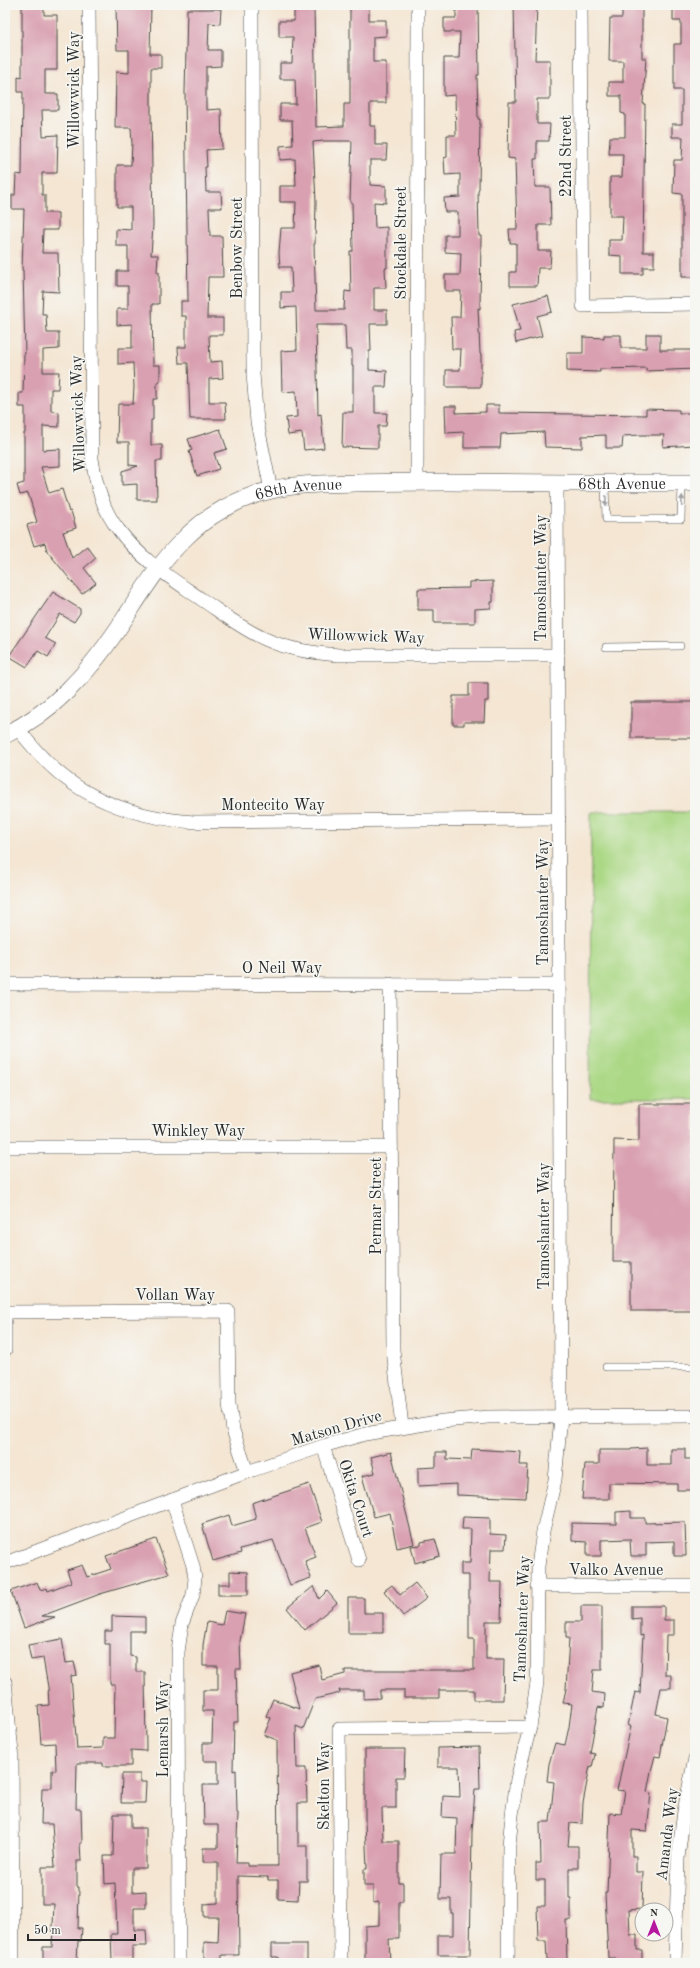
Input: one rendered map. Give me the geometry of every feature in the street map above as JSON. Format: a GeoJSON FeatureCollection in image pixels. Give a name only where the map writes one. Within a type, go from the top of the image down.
{"type":"FeatureCollection","features":[{"type":"Feature","properties":{"kind":"street","name":"Willowwick Way"},"geometry":{"type":"LineString","coordinates":[[89,5],[92,458],[95,478],[104,506],[117,528],[132,547],[158,568],[243,628],[290,648],[316,653],[339,654],[558,655]]}},
{"type":"Feature","properties":{"kind":"street","name":"Benbow Street"},"geometry":{"type":"LineString","coordinates":[[252,5],[253,374],[257,422],[271,490]]}},
{"type":"Feature","properties":{"kind":"street","name":"Stockdale Street"},"geometry":{"type":"LineString","coordinates":[[417,482],[418,5]]}},
{"type":"Feature","properties":{"kind":"street","name":"22nd Street"},"geometry":{"type":"LineString","coordinates":[[580,5],[583,306],[695,304]]}},
{"type":"Feature","properties":{"kind":"street","name":"68th Avenue"},"geometry":{"type":"LineString","coordinates":[[12,732],[47,709],[78,681],[116,631],[158,568],[188,534],[209,518],[233,504],[271,490],[295,485],[417,482],[689,483]]}},
{"type":"Feature","properties":{"kind":"street","name":"Tamoshanter Way"},"geometry":{"type":"LineString","coordinates":[[508,1963],[509,1845],[517,1779],[530,1727],[537,1683],[537,1586],[544,1531],[556,1473],[561,1416],[557,483]]}},
{"type":"Feature","properties":{"kind":"street","name":"Montecito Way"},"geometry":{"type":"LineString","coordinates":[[12,732],[66,779],[90,795],[117,807],[138,814],[166,820],[194,822],[559,819]]}},
{"type":"Feature","properties":{"kind":"street","name":"O Neil Way"},"geometry":{"type":"LineString","coordinates":[[5,984],[559,985]]}},
{"type":"Feature","properties":{"kind":"street","name":"Permar Street"},"geometry":{"type":"LineString","coordinates":[[390,984],[393,1350],[402,1426]]}},
{"type":"Feature","properties":{"kind":"street","name":"Winkley Way"},"geometry":{"type":"LineString","coordinates":[[5,1147],[391,1147]]}},
{"type":"Feature","properties":{"kind":"street","name":"Vollan Way"},"geometry":{"type":"LineString","coordinates":[[5,1350],[5,1312],[228,1311],[229,1404],[233,1430],[247,1472]]}},
{"type":"Feature","properties":{"kind":"street","name":"Matson Drive"},"geometry":{"type":"LineString","coordinates":[[5,1563],[247,1472],[323,1446],[365,1434],[402,1426],[443,1420],[488,1417],[695,1416]]}},
{"type":"Feature","properties":{"kind":"street","name":"Okita Court"},"geometry":{"type":"LineString","coordinates":[[323,1446],[359,1560]]}},
{"type":"Feature","properties":{"kind":"street","name":"Lemarsh Way"},"geometry":{"type":"LineString","coordinates":[[172,1500],[193,1566],[195,1579],[193,1595],[182,1624],[178,1652],[179,1963]]}},
{"type":"Feature","properties":{"kind":"street","name":"Valko Avenue"},"geometry":{"type":"LineString","coordinates":[[537,1586],[695,1586]]}},
{"type":"Feature","properties":{"kind":"street"},"geometry":{"type":"LineString","coordinates":[[5,1682],[10,1727],[8,1775],[13,1963]]}},
{"type":"Feature","properties":{"kind":"street","name":"Skelton Way"},"geometry":{"type":"LineString","coordinates":[[341,1963],[339,1729],[530,1727]]}},
{"type":"Feature","properties":{"kind":"street","name":"Amanda Way"},"geometry":{"type":"LineString","coordinates":[[675,1963],[678,1858],[684,1811],[695,1758]]}},
{"type":"Feature","properties":{"kind":"lane"},"geometry":{"type":"LineString","coordinates":[[606,483],[606,519],[681,519],[689,483]]}},
{"type":"Feature","properties":{"kind":"lane"},"geometry":{"type":"LineString","coordinates":[[606,647],[680,646]]}},
{"type":"Feature","properties":{"kind":"lane"},"geometry":{"type":"LineString","coordinates":[[606,1367],[695,1367]]}},
{"type":"Feature","properties":{"kind":"green space"},"geometry":{"type":"Polygon","coordinates":[[[591,812],[695,812],[695,1099],[590,1099],[591,812]]]}},
{"type":"Feature","properties":{"kind":"building"},"geometry":{"type":"Polygon","coordinates":[[[22,5],[44,5],[44,15],[57,15],[57,70],[45,70],[45,94],[58,94],[58,110],[42,110],[43,136],[58,135],[57,173],[42,173],[42,195],[45,195],[45,213],[58,213],[58,230],[43,230],[42,253],[58,253],[59,292],[43,291],[42,314],[46,314],[47,333],[59,333],[59,349],[43,350],[43,372],[59,372],[58,389],[51,389],[51,411],[59,412],[59,427],[43,426],[43,450],[60,449],[60,466],[41,467],[49,493],[62,489],[69,512],[71,511],[76,528],[63,532],[72,558],[87,546],[96,558],[84,568],[96,583],[82,594],[47,551],[45,543],[34,546],[27,525],[37,522],[28,493],[20,495],[17,485],[24,483],[25,407],[19,407],[19,393],[23,393],[25,354],[22,270],[24,209],[12,209],[12,195],[15,195],[16,174],[22,175],[23,92],[18,92],[18,76],[22,77],[22,5]]]}},
{"type":"Feature","properties":{"kind":"building"},"geometry":{"type":"Polygon","coordinates":[[[116,5],[151,5],[150,54],[161,54],[161,68],[151,68],[153,225],[151,255],[158,255],[157,272],[159,272],[159,304],[152,304],[153,365],[160,365],[160,382],[157,382],[157,399],[153,399],[151,445],[162,445],[162,461],[156,461],[157,500],[137,500],[137,484],[122,485],[122,471],[138,466],[129,465],[129,442],[117,442],[118,404],[133,404],[134,387],[133,363],[118,364],[118,348],[132,348],[132,324],[117,325],[117,309],[128,309],[128,286],[117,286],[117,271],[128,271],[128,246],[116,246],[116,229],[131,230],[131,207],[117,207],[117,165],[131,165],[132,143],[131,128],[115,128],[116,72],[129,73],[129,50],[117,50],[116,5]]]}},
{"type":"Feature","properties":{"kind":"building"},"geometry":{"type":"Polygon","coordinates":[[[294,5],[314,5],[316,127],[344,126],[344,104],[350,104],[350,5],[369,5],[369,20],[386,20],[386,36],[373,37],[373,62],[386,62],[386,103],[370,103],[370,126],[375,126],[375,145],[387,145],[386,160],[370,160],[370,185],[386,186],[386,203],[374,202],[375,228],[387,227],[387,268],[385,268],[386,288],[374,288],[374,310],[387,310],[387,324],[370,324],[371,351],[369,351],[369,370],[387,371],[386,387],[375,387],[375,413],[387,413],[386,426],[378,426],[378,448],[342,447],[343,412],[353,412],[352,350],[346,350],[345,325],[316,325],[318,415],[321,414],[324,448],[304,450],[302,433],[288,435],[286,418],[297,417],[296,391],[282,392],[281,351],[297,350],[296,307],[281,308],[281,292],[292,292],[291,267],[280,267],[279,253],[281,228],[295,228],[296,202],[280,202],[280,186],[296,186],[295,159],[280,160],[280,146],[293,145],[292,120],[280,120],[280,104],[296,104],[295,79],[280,79],[280,63],[292,63],[293,37],[279,37],[279,21],[294,21],[294,5]],[[352,141],[313,142],[316,202],[314,244],[316,310],[344,310],[345,291],[351,292],[350,251],[353,251],[352,202],[350,202],[352,141]]]}},
{"type":"Feature","properties":{"kind":"building"},"geometry":{"type":"Polygon","coordinates":[[[456,5],[478,5],[479,75],[477,75],[478,119],[480,119],[478,191],[479,236],[481,236],[480,309],[478,308],[481,354],[481,387],[446,387],[446,370],[460,370],[461,349],[452,349],[451,317],[460,317],[461,291],[445,291],[445,275],[460,275],[461,253],[445,252],[445,235],[458,235],[458,212],[445,212],[444,198],[460,197],[460,174],[445,175],[444,158],[447,157],[447,135],[456,135],[455,95],[444,96],[444,58],[459,58],[460,32],[444,32],[444,18],[456,18],[456,5]]]}},
{"type":"Feature","properties":{"kind":"building"},"geometry":{"type":"Polygon","coordinates":[[[514,5],[537,5],[535,60],[550,60],[550,99],[537,99],[537,124],[550,124],[549,141],[537,141],[537,159],[534,159],[535,187],[550,187],[551,225],[538,225],[538,251],[551,251],[550,268],[538,268],[537,286],[510,286],[510,272],[516,272],[516,243],[510,243],[509,229],[517,229],[515,159],[508,158],[509,102],[516,102],[514,5]]]}},
{"type":"Feature","properties":{"kind":"building"},"geometry":{"type":"Polygon","coordinates":[[[622,5],[642,5],[642,58],[646,58],[643,104],[645,104],[643,252],[654,252],[654,267],[643,267],[643,274],[622,274],[622,256],[609,255],[609,240],[622,240],[623,216],[610,216],[610,177],[622,177],[623,154],[609,154],[610,137],[625,137],[625,114],[621,113],[621,96],[609,96],[609,82],[623,82],[623,61],[609,61],[610,18],[622,18],[622,5]]]}},
{"type":"Feature","properties":{"kind":"building"},"geometry":{"type":"Polygon","coordinates":[[[673,5],[695,5],[695,277],[682,277],[682,194],[673,193],[674,160],[682,160],[683,137],[672,137],[672,124],[682,124],[682,90],[674,90],[674,44],[681,44],[681,21],[673,21],[673,5]]]}},
{"type":"Feature","properties":{"kind":"building"},"geometry":{"type":"Polygon","coordinates":[[[187,9],[221,9],[220,24],[209,23],[208,50],[221,50],[221,66],[206,67],[206,110],[221,109],[222,149],[206,150],[207,167],[205,167],[206,192],[221,192],[222,208],[209,208],[210,236],[222,236],[223,277],[208,277],[207,318],[223,318],[223,335],[209,335],[210,362],[222,361],[223,378],[209,379],[209,402],[225,402],[226,419],[190,419],[188,363],[179,363],[178,347],[186,347],[186,316],[181,316],[181,301],[188,301],[185,92],[187,9]]]}},
{"type":"Feature","properties":{"kind":"building"},"geometry":{"type":"Polygon","coordinates":[[[548,296],[552,312],[537,316],[542,336],[516,343],[514,332],[520,331],[513,304],[548,296]]]}},
{"type":"Feature","properties":{"kind":"building"},"geometry":{"type":"Polygon","coordinates":[[[646,334],[660,334],[660,350],[695,350],[695,369],[646,371],[646,368],[600,369],[600,372],[567,371],[567,353],[583,353],[583,337],[604,338],[604,335],[621,335],[621,348],[646,348],[646,334]]]}},
{"type":"Feature","properties":{"kind":"building"},"geometry":{"type":"Polygon","coordinates":[[[486,405],[499,405],[499,413],[646,415],[646,409],[679,410],[679,413],[695,413],[695,445],[663,447],[664,435],[640,435],[623,436],[622,448],[606,448],[606,435],[582,436],[582,448],[545,447],[544,432],[501,434],[500,448],[464,448],[464,432],[446,433],[445,406],[456,406],[456,413],[486,412],[486,405]]]}},
{"type":"Feature","properties":{"kind":"building"},"geometry":{"type":"Polygon","coordinates":[[[220,429],[227,449],[214,453],[219,469],[197,476],[189,451],[192,450],[188,439],[220,429]]]}},
{"type":"Feature","properties":{"kind":"building"},"geometry":{"type":"Polygon","coordinates":[[[493,581],[493,602],[491,602],[491,608],[475,609],[475,623],[434,623],[434,610],[418,610],[418,589],[469,588],[469,582],[493,581]]]}},
{"type":"Feature","properties":{"kind":"building"},"geometry":{"type":"Polygon","coordinates":[[[53,592],[80,609],[80,613],[74,622],[60,614],[45,638],[56,644],[48,657],[38,651],[27,667],[9,656],[53,592]]]}},
{"type":"Feature","properties":{"kind":"building"},"geometry":{"type":"Polygon","coordinates":[[[469,683],[488,683],[488,701],[485,701],[484,722],[464,722],[464,725],[453,725],[453,696],[469,696],[469,683]]]}},
{"type":"Feature","properties":{"kind":"building"},"geometry":{"type":"Polygon","coordinates":[[[631,702],[695,702],[695,738],[631,738],[631,702]]]}},
{"type":"Feature","properties":{"kind":"building"},"geometry":{"type":"Polygon","coordinates":[[[639,1104],[695,1104],[695,1311],[631,1311],[631,1262],[613,1262],[614,1140],[639,1141],[639,1104]]]}},
{"type":"Feature","properties":{"kind":"building"},"geometry":{"type":"Polygon","coordinates":[[[647,1448],[647,1465],[671,1465],[671,1449],[685,1449],[685,1459],[694,1459],[695,1490],[677,1490],[677,1484],[609,1483],[609,1499],[582,1499],[585,1464],[599,1464],[599,1450],[631,1450],[647,1448]]]}},
{"type":"Feature","properties":{"kind":"building"},"geometry":{"type":"Polygon","coordinates":[[[472,1449],[521,1452],[520,1465],[528,1465],[526,1498],[457,1495],[457,1484],[418,1486],[418,1468],[436,1467],[436,1452],[447,1452],[447,1459],[471,1460],[472,1449]]]}},
{"type":"Feature","properties":{"kind":"building"},"geometry":{"type":"Polygon","coordinates":[[[391,1452],[414,1544],[397,1548],[390,1513],[374,1517],[362,1476],[375,1473],[371,1457],[391,1452]]]}},
{"type":"Feature","properties":{"kind":"building"},"geometry":{"type":"Polygon","coordinates":[[[309,1484],[322,1522],[305,1528],[316,1557],[305,1561],[311,1578],[290,1585],[273,1540],[240,1549],[241,1553],[213,1561],[202,1524],[229,1515],[232,1526],[256,1519],[252,1503],[309,1484]]]}},
{"type":"Feature","properties":{"kind":"building"},"geometry":{"type":"Polygon","coordinates":[[[631,1511],[631,1518],[645,1518],[645,1523],[685,1522],[686,1556],[674,1556],[674,1541],[646,1542],[646,1556],[631,1556],[630,1539],[601,1540],[601,1556],[587,1556],[587,1542],[572,1541],[572,1523],[616,1524],[616,1512],[631,1511]]]}},
{"type":"Feature","properties":{"kind":"building"},"geometry":{"type":"Polygon","coordinates":[[[463,1517],[490,1518],[490,1534],[506,1535],[505,1549],[491,1549],[490,1582],[502,1582],[501,1621],[486,1621],[486,1659],[504,1659],[503,1700],[474,1700],[474,1690],[439,1690],[439,1698],[404,1698],[404,1690],[380,1690],[380,1698],[364,1699],[364,1690],[339,1690],[340,1693],[315,1699],[303,1729],[296,1726],[297,1768],[306,1768],[307,1803],[298,1803],[298,1846],[307,1846],[307,1881],[299,1881],[298,1900],[278,1899],[278,1880],[268,1880],[268,1877],[238,1876],[239,1955],[222,1955],[222,1959],[204,1959],[204,1942],[218,1943],[219,1917],[204,1917],[204,1904],[218,1903],[218,1862],[203,1862],[203,1848],[218,1848],[218,1825],[204,1825],[203,1785],[218,1785],[218,1761],[203,1761],[203,1743],[212,1743],[213,1711],[203,1711],[203,1690],[218,1690],[218,1666],[203,1666],[203,1645],[207,1622],[222,1625],[225,1611],[245,1614],[240,1641],[241,1669],[236,1669],[238,1722],[234,1722],[233,1771],[236,1770],[238,1813],[236,1863],[248,1863],[248,1866],[278,1866],[277,1740],[264,1735],[271,1718],[266,1716],[273,1699],[299,1709],[290,1672],[319,1665],[322,1680],[345,1674],[345,1670],[474,1670],[474,1639],[469,1639],[469,1575],[461,1575],[461,1563],[470,1563],[471,1529],[462,1529],[463,1517]]]}},
{"type":"Feature","properties":{"kind":"building"},"geometry":{"type":"Polygon","coordinates":[[[156,1539],[169,1574],[100,1594],[42,1616],[55,1617],[24,1628],[11,1591],[37,1582],[40,1590],[47,1588],[48,1591],[71,1582],[67,1570],[82,1565],[87,1577],[111,1569],[106,1556],[156,1539]]]}},
{"type":"Feature","properties":{"kind":"building"},"geometry":{"type":"Polygon","coordinates":[[[435,1539],[440,1556],[415,1563],[411,1546],[421,1545],[421,1542],[435,1539]]]}},
{"type":"Feature","properties":{"kind":"building"},"geometry":{"type":"Polygon","coordinates":[[[230,1571],[248,1572],[248,1595],[218,1595],[218,1584],[230,1584],[230,1571]]]}},
{"type":"Feature","properties":{"kind":"building"},"geometry":{"type":"Polygon","coordinates":[[[415,1583],[427,1598],[403,1616],[384,1591],[392,1585],[400,1595],[415,1583]]]}},
{"type":"Feature","properties":{"kind":"building"},"geometry":{"type":"Polygon","coordinates":[[[314,1586],[319,1599],[327,1591],[337,1603],[305,1630],[287,1608],[314,1586]]]}},
{"type":"Feature","properties":{"kind":"building"},"geometry":{"type":"Polygon","coordinates":[[[348,1598],[364,1598],[364,1613],[383,1613],[383,1633],[348,1633],[348,1598]]]}},
{"type":"Feature","properties":{"kind":"building"},"geometry":{"type":"Polygon","coordinates":[[[581,1606],[602,1606],[602,1670],[594,1670],[592,1692],[605,1694],[604,1708],[598,1707],[590,1753],[595,1754],[592,1767],[590,1766],[583,1803],[582,1824],[570,1823],[568,1846],[578,1846],[578,1868],[569,1868],[571,1920],[566,1920],[567,1960],[547,1960],[546,1941],[538,1941],[537,1906],[545,1906],[545,1880],[536,1880],[536,1863],[541,1863],[540,1822],[550,1822],[554,1782],[547,1781],[549,1764],[555,1743],[565,1745],[572,1704],[563,1703],[566,1689],[569,1638],[566,1638],[566,1622],[581,1622],[581,1606]]]}},
{"type":"Feature","properties":{"kind":"building"},"geometry":{"type":"Polygon","coordinates":[[[632,1606],[664,1606],[664,1620],[674,1620],[674,1635],[666,1635],[665,1675],[671,1675],[671,1688],[661,1688],[656,1714],[667,1717],[660,1757],[655,1756],[647,1792],[651,1793],[647,1831],[632,1830],[632,1856],[636,1856],[636,1872],[643,1872],[642,1902],[634,1902],[634,1910],[629,1910],[630,1935],[634,1935],[634,1942],[637,1942],[637,1950],[642,1950],[642,1963],[616,1963],[616,1958],[608,1958],[605,1893],[607,1893],[610,1813],[621,1814],[625,1791],[617,1790],[631,1726],[628,1726],[635,1692],[640,1693],[643,1635],[640,1636],[640,1618],[632,1619],[632,1606]]]}},
{"type":"Feature","properties":{"kind":"building"},"geometry":{"type":"Polygon","coordinates":[[[112,1616],[145,1617],[145,1631],[130,1631],[130,1656],[136,1657],[136,1672],[145,1672],[146,1751],[131,1750],[131,1766],[103,1766],[103,1763],[77,1763],[76,1809],[81,1809],[82,1843],[80,1843],[81,1861],[77,1861],[77,1887],[79,1887],[78,1928],[82,1928],[81,1941],[78,1941],[77,1962],[43,1961],[43,1947],[52,1947],[54,1904],[42,1904],[42,1867],[55,1867],[52,1824],[41,1824],[42,1788],[52,1788],[52,1770],[56,1770],[55,1743],[41,1744],[38,1706],[49,1705],[48,1687],[43,1658],[31,1660],[28,1645],[62,1639],[66,1663],[74,1662],[77,1675],[71,1676],[77,1749],[103,1748],[103,1738],[114,1738],[115,1684],[110,1684],[110,1644],[105,1644],[105,1631],[112,1631],[112,1616]]]}},
{"type":"Feature","properties":{"kind":"building"},"geometry":{"type":"Polygon","coordinates":[[[479,1747],[480,1789],[475,1789],[472,1832],[470,1955],[438,1955],[438,1935],[453,1935],[453,1913],[451,1913],[451,1899],[440,1899],[441,1854],[456,1854],[457,1818],[442,1817],[443,1796],[460,1797],[459,1767],[438,1767],[438,1748],[479,1747]]]}},
{"type":"Feature","properties":{"kind":"building"},"geometry":{"type":"Polygon","coordinates":[[[365,1749],[405,1749],[404,1777],[396,1777],[396,1808],[382,1808],[383,1841],[399,1841],[399,1883],[403,1883],[403,1902],[399,1902],[399,1939],[389,1939],[390,1963],[365,1963],[365,1926],[379,1925],[379,1902],[373,1903],[373,1886],[364,1886],[364,1869],[367,1869],[365,1823],[365,1749]]]}},
{"type":"Feature","properties":{"kind":"building"},"geometry":{"type":"Polygon","coordinates":[[[122,1774],[140,1774],[140,1782],[146,1782],[145,1803],[121,1803],[122,1774]]]}},
{"type":"Feature","properties":{"kind":"building"},"geometry":{"type":"Polygon","coordinates":[[[114,1814],[131,1814],[131,1828],[146,1828],[146,1868],[132,1868],[132,1892],[146,1891],[146,1908],[134,1908],[134,1930],[146,1930],[147,1946],[132,1946],[132,1961],[112,1961],[111,1934],[117,1934],[115,1883],[105,1884],[104,1856],[113,1856],[114,1814]]]}},
{"type":"Feature","properties":{"kind":"building"},"geometry":{"type":"Polygon","coordinates":[[[272,1944],[307,1944],[307,1960],[298,1961],[298,1963],[278,1963],[278,1957],[272,1957],[272,1944]]]}}]}
